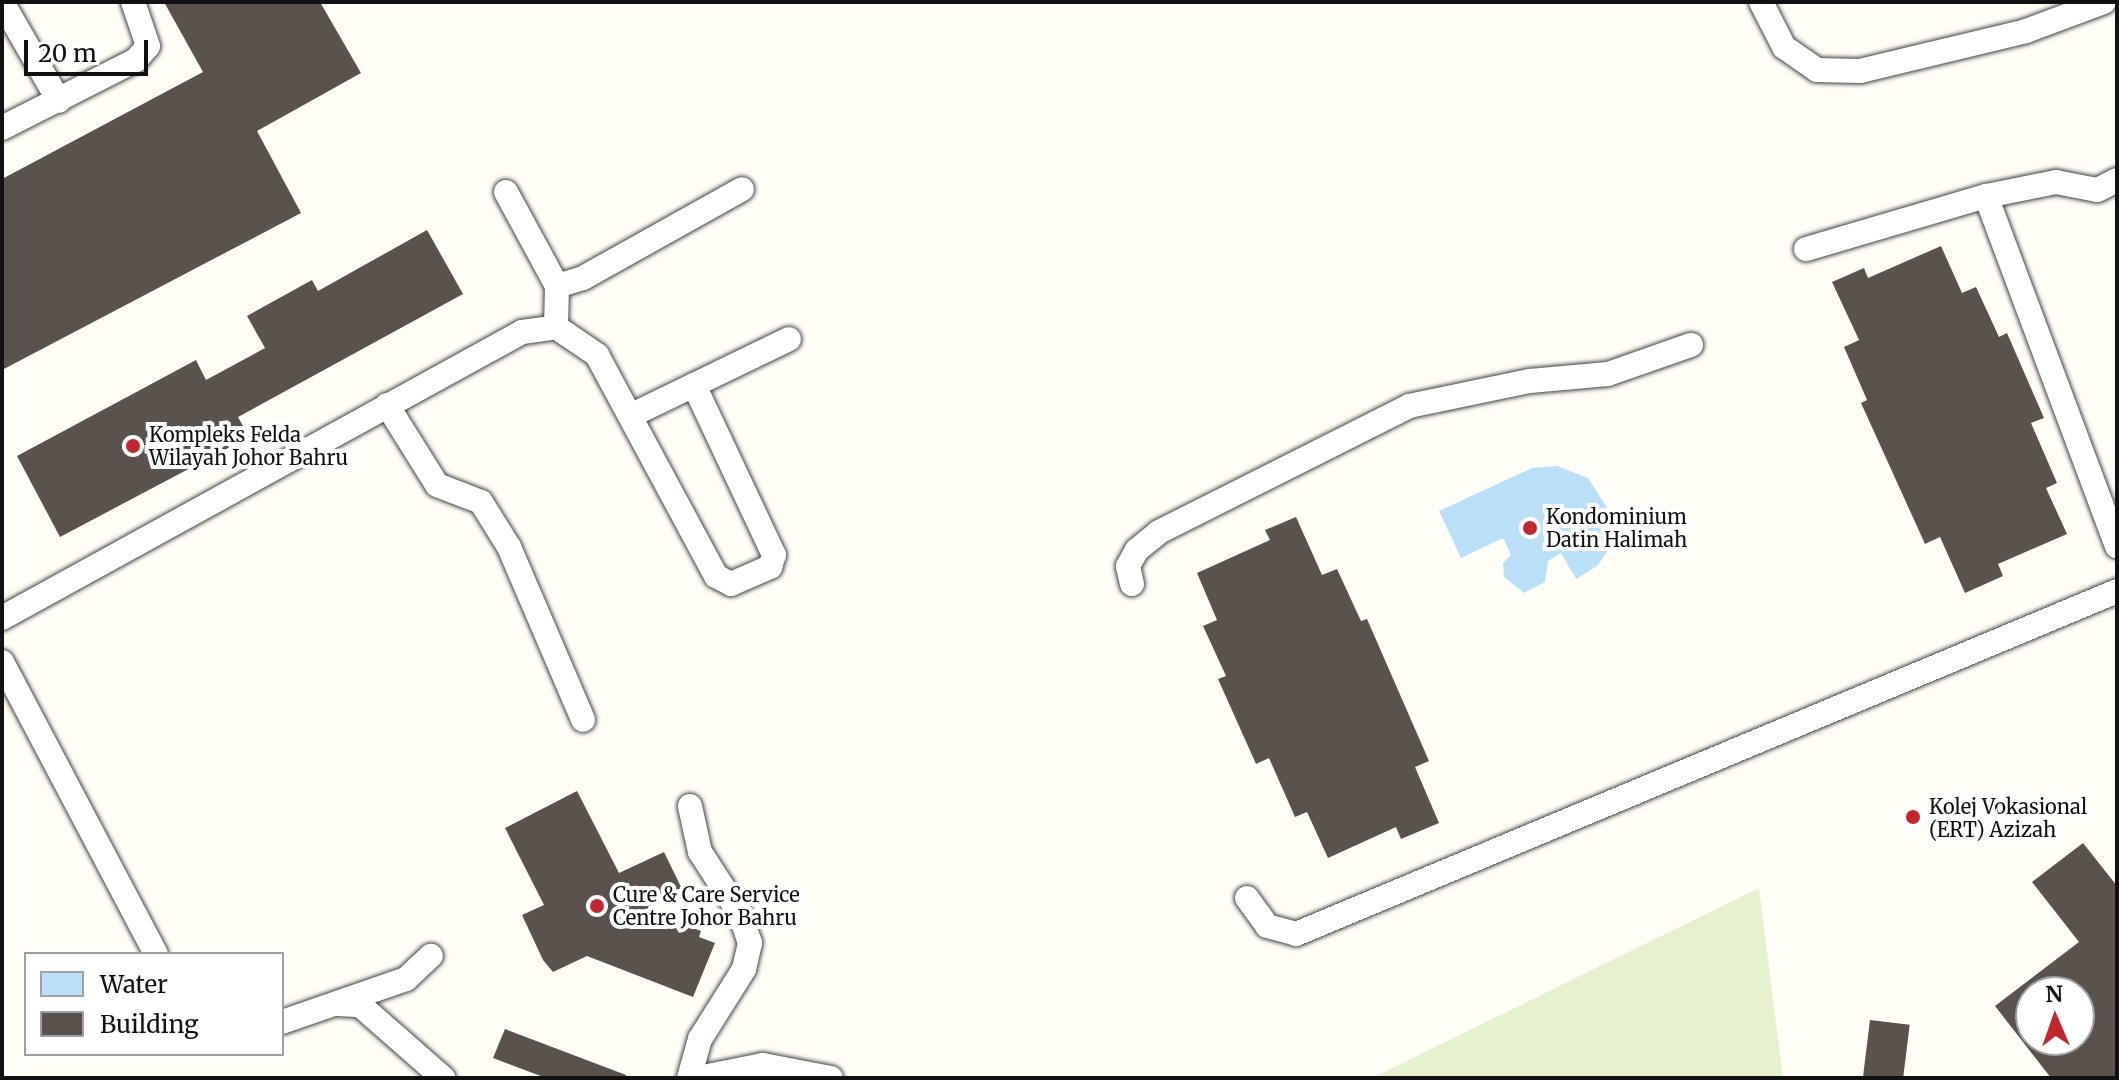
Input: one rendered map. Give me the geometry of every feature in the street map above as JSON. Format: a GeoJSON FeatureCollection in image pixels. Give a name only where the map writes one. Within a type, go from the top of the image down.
{"type":"FeatureCollection","features":[{"type":"Feature","properties":{"kind":"lane"},"geometry":{"type":"LineString","coordinates":[[2,2],[59,101]]}},
{"type":"Feature","properties":{"kind":"lane"},"geometry":{"type":"LineString","coordinates":[[2,128],[136,60],[148,46],[133,2]]}},
{"type":"Feature","properties":{"kind":"lane"},"geometry":{"type":"LineString","coordinates":[[1761,2],[1784,47],[1817,70],[1860,71],[2026,31],[2104,2]]}},
{"type":"Feature","properties":{"kind":"lane"},"geometry":{"type":"LineString","coordinates":[[1806,249],[1986,196],[2056,182],[2097,190],[2117,180]]}},
{"type":"Feature","properties":{"kind":"lane"},"geometry":{"type":"LineString","coordinates":[[557,286],[583,278],[742,189]]}},
{"type":"Feature","properties":{"kind":"lane"},"geometry":{"type":"LineString","coordinates":[[506,192],[557,286],[556,327]]}},
{"type":"Feature","properties":{"kind":"lane"},"geometry":{"type":"LineString","coordinates":[[1986,196],[2117,546]]}},
{"type":"Feature","properties":{"kind":"lane"},"geometry":{"type":"LineString","coordinates":[[2,618],[522,332],[556,327],[597,355],[634,414],[716,576],[731,584],[770,567],[772,549],[694,385]]}},
{"type":"Feature","properties":{"kind":"lane"},"geometry":{"type":"LineString","coordinates":[[634,414],[789,339]]}},
{"type":"Feature","properties":{"kind":"lane"},"geometry":{"type":"LineString","coordinates":[[1132,584],[1128,566],[1137,550],[1159,532],[1409,406],[1530,381],[1608,374],[1691,345]]}},
{"type":"Feature","properties":{"kind":"lane"},"geometry":{"type":"LineString","coordinates":[[387,405],[437,485],[481,502],[495,525],[583,720]]}},
{"type":"Feature","properties":{"kind":"lane"},"geometry":{"type":"LineString","coordinates":[[1247,898],[1267,926],[1296,934],[2117,591]]}},
{"type":"Feature","properties":{"kind":"lane"},"geometry":{"type":"LineString","coordinates":[[2,662],[155,952]]}},
{"type":"Feature","properties":{"kind":"lane"},"geometry":{"type":"LineString","coordinates":[[689,1078],[700,1039],[744,969],[750,943],[740,914],[700,852],[690,806]]}},
{"type":"Feature","properties":{"kind":"lane"},"geometry":{"type":"LineString","coordinates":[[284,1021],[406,979],[431,956]]}},
{"type":"Feature","properties":{"kind":"lane"},"geometry":{"type":"LineString","coordinates":[[331,1003],[360,1005],[443,1078]]}},
{"type":"Feature","properties":{"kind":"lane"},"geometry":{"type":"LineString","coordinates":[[698,1078],[763,1065],[831,1078]]}},
{"type":"Feature","properties":{"kind":"green space"},"geometry":{"type":"Polygon","coordinates":[[[1759,888],[1783,1078],[1372,1078],[1759,888]]]}},
{"type":"Feature","properties":{"kind":"water","name":"Kondominium Datin Halimah"},"geometry":{"type":"Polygon","coordinates":[[[1557,466],[1588,478],[1613,517],[1611,547],[1597,566],[1576,579],[1561,553],[1548,561],[1545,582],[1524,593],[1504,577],[1503,563],[1511,555],[1503,538],[1461,558],[1439,511],[1532,468],[1557,466]]]}},
{"type":"Feature","properties":{"kind":"building"},"geometry":{"type":"Polygon","coordinates":[[[164,2],[320,2],[361,73],[257,131],[301,213],[2,370],[2,179],[203,72],[164,2]]]}},
{"type":"Feature","properties":{"kind":"building"},"geometry":{"type":"Polygon","coordinates":[[[427,230],[463,294],[238,417],[249,437],[60,537],[17,456],[196,360],[206,380],[265,348],[247,316],[312,280],[318,291],[427,230]]]}},
{"type":"Feature","properties":{"kind":"building"},"geometry":{"type":"Polygon","coordinates":[[[1941,246],[1962,293],[1976,287],[1999,337],[2007,333],[2044,418],[2031,423],[2057,483],[2046,488],[2067,534],[1998,564],[2003,576],[1965,593],[1940,537],[1925,544],[1861,403],[1867,400],[1844,347],[1859,340],[1832,282],[1864,268],[1868,278],[1941,246]]]}},
{"type":"Feature","properties":{"kind":"building"},"geometry":{"type":"Polygon","coordinates":[[[1296,517],[1322,575],[1337,569],[1361,621],[1367,619],[1429,761],[1415,767],[1439,823],[1401,839],[1396,827],[1328,858],[1307,812],[1295,817],[1269,758],[1256,764],[1218,679],[1226,676],[1203,626],[1217,620],[1197,573],[1270,540],[1265,530],[1296,517]]]}},
{"type":"Feature","properties":{"kind":"building"},"geometry":{"type":"Polygon","coordinates":[[[577,791],[619,873],[664,852],[683,891],[644,910],[701,931],[699,937],[715,943],[693,997],[587,956],[553,972],[543,960],[522,915],[544,905],[505,828],[577,791]]]}},
{"type":"Feature","properties":{"kind":"building"},"geometry":{"type":"Polygon","coordinates":[[[2083,843],[2117,886],[2117,1078],[2051,1078],[2034,1056],[2095,1056],[2095,976],[2034,976],[2079,942],[2032,882],[2083,843]]]}},
{"type":"Feature","properties":{"kind":"building"},"geometry":{"type":"Polygon","coordinates":[[[2015,991],[2015,1032],[1995,1006],[2015,991]]]}},
{"type":"Feature","properties":{"kind":"building"},"geometry":{"type":"Polygon","coordinates":[[[1870,1020],[1910,1025],[1903,1078],[1863,1078],[1870,1020]]]}},
{"type":"Feature","properties":{"kind":"building"},"geometry":{"type":"Polygon","coordinates":[[[505,1029],[626,1075],[626,1078],[546,1078],[493,1058],[505,1029]]]}},
{"type":"Feature","properties":{"kind":"place","name":"Kompleks Felda Wilayah Johor Bahru"},"geometry":{"type":"Point","coordinates":[133,446]}},
{"type":"Feature","properties":{"kind":"place","name":"Kondominium Datin Halimah"},"geometry":{"type":"Point","coordinates":[1530,528]}},
{"type":"Feature","properties":{"kind":"place","name":"Kolej Vokasional (ERT) Azizah"},"geometry":{"type":"Point","coordinates":[1913,817]}},
{"type":"Feature","properties":{"kind":"place","name":"Cure & Care Service Centre Johor Bahru"},"geometry":{"type":"Point","coordinates":[597,906]}}]}
